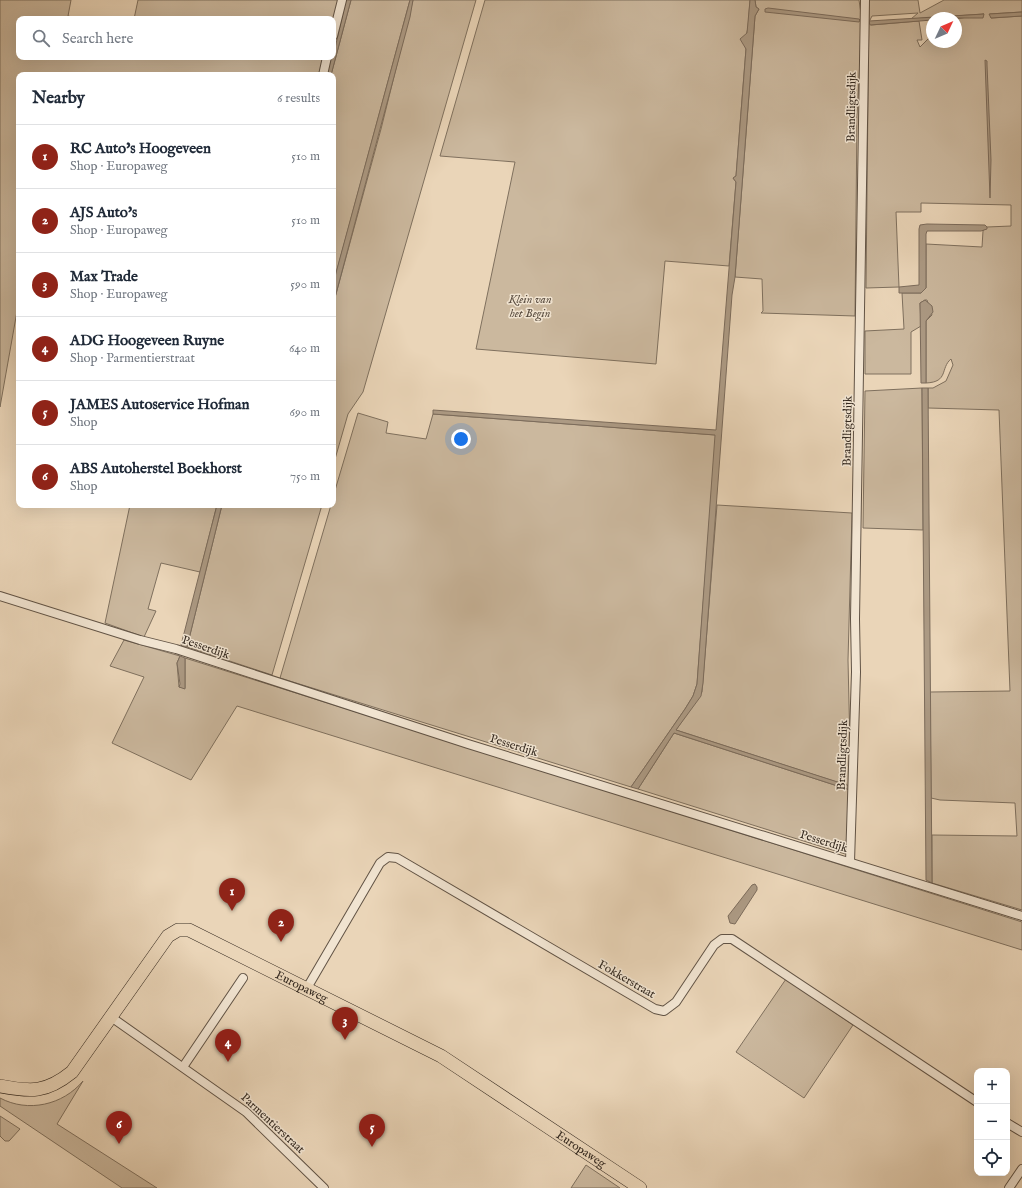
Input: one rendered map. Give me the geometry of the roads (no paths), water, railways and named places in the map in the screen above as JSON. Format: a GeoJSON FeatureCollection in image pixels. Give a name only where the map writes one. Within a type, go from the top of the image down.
{"type":"FeatureCollection","features":[{"type":"Feature","properties":{"kind":"main road","name":"Europaweg"},"geometry":{"type":"LineString","coordinates":[[0,1086],[34,1091],[57,1084],[72,1072],[164,941],[172,933],[180,930],[193,931],[441,1056],[640,1188]]}},
{"type":"Feature","properties":{"kind":"street"},"geometry":{"type":"LineString","coordinates":[[336,24],[342,0]]}},
{"type":"Feature","properties":{"kind":"street","name":"Brandligtsdijk"},"geometry":{"type":"LineString","coordinates":[[850,862],[856,672],[855,619],[865,0]]}},
{"type":"Feature","properties":{"kind":"street"},"geometry":{"type":"LineString","coordinates":[[324,72],[327,60]]}},
{"type":"Feature","properties":{"kind":"street","name":"Pesserdijk"},"geometry":{"type":"LineString","coordinates":[[0,596],[140,640],[176,649],[453,739],[1022,916]]}},
{"type":"Feature","properties":{"kind":"street","name":"Fokkerstraat"},"geometry":{"type":"LineString","coordinates":[[307,988],[380,863],[388,857],[397,858],[655,1009],[664,1010],[676,1002],[714,945],[722,939],[732,939],[974,1100]]}},
{"type":"Feature","properties":{"kind":"street"},"geometry":{"type":"LineString","coordinates":[[183,1067],[244,978]]}},
{"type":"Feature","properties":{"kind":"street","name":"Parmentierstraat"},"geometry":{"type":"LineString","coordinates":[[111,1017],[246,1112],[324,1188]]}},
{"type":"Feature","properties":{"kind":"street"},"geometry":{"type":"LineString","coordinates":[[1010,1124],[1022,1132]]}},
{"type":"Feature","properties":{"kind":"street"},"geometry":{"type":"LineString","coordinates":[[1009,1188],[1022,1169]]}},
{"type":"Feature","properties":{"kind":"place","name":"RC Auto's Hoogeveen"},"geometry":{"type":"Point","coordinates":[232,911]}},
{"type":"Feature","properties":{"kind":"place","name":"AJS Auto's"},"geometry":{"type":"Point","coordinates":[281,942]}},
{"type":"Feature","properties":{"kind":"place","name":"Max Trade"},"geometry":{"type":"Point","coordinates":[345,1040]}},
{"type":"Feature","properties":{"kind":"place","name":"ADG Hoogeveen Ruyne"},"geometry":{"type":"Point","coordinates":[228,1062]}},
{"type":"Feature","properties":{"kind":"place","name":"ABS Autoherstel Boekhorst"},"geometry":{"type":"Point","coordinates":[119,1144]}},
{"type":"Feature","properties":{"kind":"place","name":"JAMES Autoservice Hofman"},"geometry":{"type":"Point","coordinates":[372,1147]}},
{"type":"Feature","properties":{"kind":"park label","name":"Klein van het Begin"},"geometry":{"type":"Point","coordinates":[530,306]}}]}
